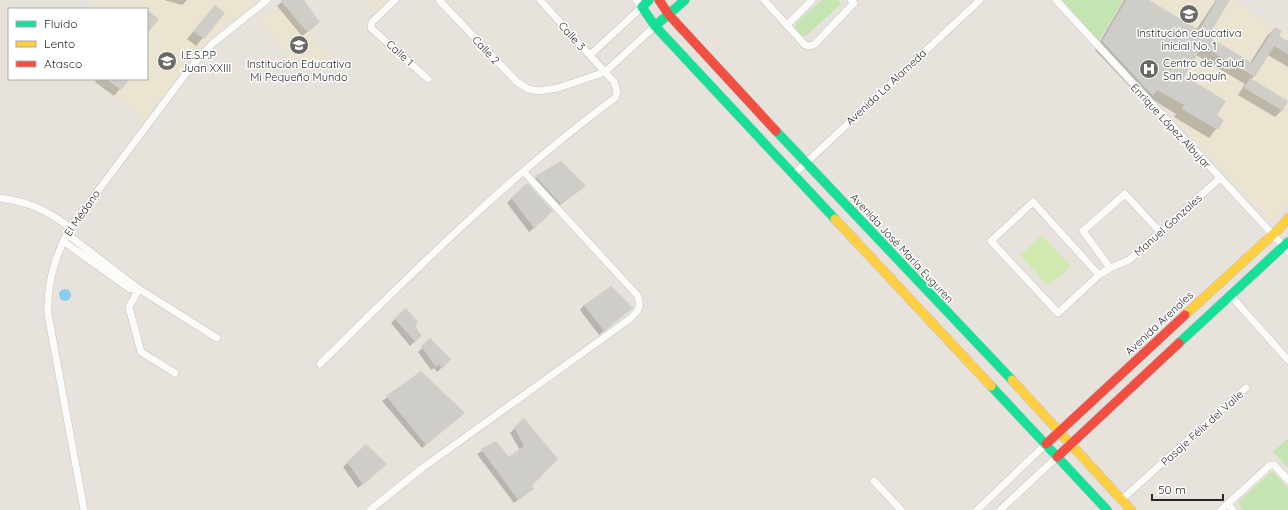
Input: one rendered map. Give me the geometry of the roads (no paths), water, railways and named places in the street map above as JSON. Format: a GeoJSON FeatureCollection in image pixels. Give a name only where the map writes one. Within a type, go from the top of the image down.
{"type":"FeatureCollection","features":[{"type":"Feature","properties":{"kind":"street","name":"El Médano"},"geometry":{"type":"LineString","coordinates":[[84,510],[48,314],[50,277],[66,234],[201,55],[225,32],[267,0]]}},
{"type":"Feature","properties":{"kind":"street","name":"Calle 1"},"geometry":{"type":"LineString","coordinates":[[396,0],[372,22],[372,28],[428,79]]}},
{"type":"Feature","properties":{"kind":"street","name":"Calle 2"},"geometry":{"type":"LineString","coordinates":[[438,0],[517,82],[528,89],[538,91],[558,88],[605,72]]}},
{"type":"Feature","properties":{"kind":"street","name":"Calle 3"},"geometry":{"type":"LineString","coordinates":[[320,364],[398,287],[524,172],[567,134],[615,98],[617,87],[540,0]]}},
{"type":"Feature","properties":{"kind":"street"},"geometry":{"type":"LineString","coordinates":[[590,56],[639,3],[649,0]]}},
{"type":"Feature","properties":{"kind":"street","name":"Avenida José María Euguren"},"geometry":{"type":"LineString","coordinates":[[659,0],[669,15],[806,163],[1060,431],[1131,510]]}},
{"type":"Feature","properties":{"kind":"street"},"geometry":{"type":"LineString","coordinates":[[605,72],[685,0]]}},
{"type":"Feature","properties":{"kind":"street"},"geometry":{"type":"LineString","coordinates":[[764,0],[805,45],[810,46],[816,44],[854,3],[851,0]]}},
{"type":"Feature","properties":{"kind":"street"},"geometry":{"type":"LineString","coordinates":[[787,25],[812,0]]}},
{"type":"Feature","properties":{"kind":"street","name":"Avenida La Alameda"},"geometry":{"type":"LineString","coordinates":[[793,175],[980,0]]}},
{"type":"Feature","properties":{"kind":"street","name":"Enrique López Albujar"},"geometry":{"type":"LineString","coordinates":[[1056,0],[1272,235],[1287,246]]}},
{"type":"Feature","properties":{"kind":"street"},"geometry":{"type":"LineString","coordinates":[[639,3],[655,26],[1107,510]]}},
{"type":"Feature","properties":{"kind":"street"},"geometry":{"type":"LineString","coordinates":[[370,510],[420,469],[631,318],[640,306],[638,296],[524,172]]}},
{"type":"Feature","properties":{"kind":"street","name":"Manuel Gonzales"},"geometry":{"type":"LineString","coordinates":[[1099,275],[1033,202],[992,241],[1058,313],[1099,275],[1110,268],[1129,260],[1161,233],[1220,178]]}},
{"type":"Feature","properties":{"kind":"street"},"geometry":{"type":"LineString","coordinates":[[1110,268],[1083,231],[1125,194],[1161,233]]}},
{"type":"Feature","properties":{"kind":"street"},"geometry":{"type":"LineString","coordinates":[[0,198],[19,201],[40,208],[56,216],[66,234],[139,289],[217,338]]}},
{"type":"Feature","properties":{"kind":"street","name":"Avenida Arenales"},"geometry":{"type":"LineString","coordinates":[[1046,444],[1272,235],[1288,218]]}},
{"type":"Feature","properties":{"kind":"street"},"geometry":{"type":"LineString","coordinates":[[1000,510],[1287,246]]}},
{"type":"Feature","properties":{"kind":"street"},"geometry":{"type":"LineString","coordinates":[[139,289],[129,307],[141,352],[175,373]]}},
{"type":"Feature","properties":{"kind":"street"},"geometry":{"type":"LineString","coordinates":[[1231,296],[1288,360]]}},
{"type":"Feature","properties":{"kind":"street","name":"Pasaje Félix del Valle"},"geometry":{"type":"LineString","coordinates":[[1121,500],[1246,388]]}},
{"type":"Feature","properties":{"kind":"street"},"geometry":{"type":"LineString","coordinates":[[977,510],[1046,444]]}},
{"type":"Feature","properties":{"kind":"street"},"geometry":{"type":"LineString","coordinates":[[1221,510],[1270,465],[1274,465],[1288,480]]}},
{"type":"Feature","properties":{"kind":"street"},"geometry":{"type":"LineString","coordinates":[[874,481],[901,510]]}},
{"type":"Feature","properties":{"kind":"street"},"geometry":{"type":"LineString","coordinates":[[1228,504],[1233,510]]}},
{"type":"Feature","properties":{"kind":"water"},"geometry":{"type":"Polygon","coordinates":[[[63,289],[67,289],[71,295],[67,301],[63,301],[59,297],[59,293],[63,289]]]}},
{"type":"Feature","properties":{"kind":"place","name":"Institución educativa inicial No. 1"},"geometry":{"type":"Point","coordinates":[1189,14]}},
{"type":"Feature","properties":{"kind":"place","name":"Institución Educativa Mi Pequeño Mundo"},"geometry":{"type":"Point","coordinates":[299,45]}},
{"type":"Feature","properties":{"kind":"place","name":"I.E.S.P.P Juan XXIII"},"geometry":{"type":"Point","coordinates":[167,61]}},
{"type":"Feature","properties":{"kind":"place","name":"Centro de Salud San Joaquín"},"geometry":{"type":"Point","coordinates":[1149,69]}}]}
